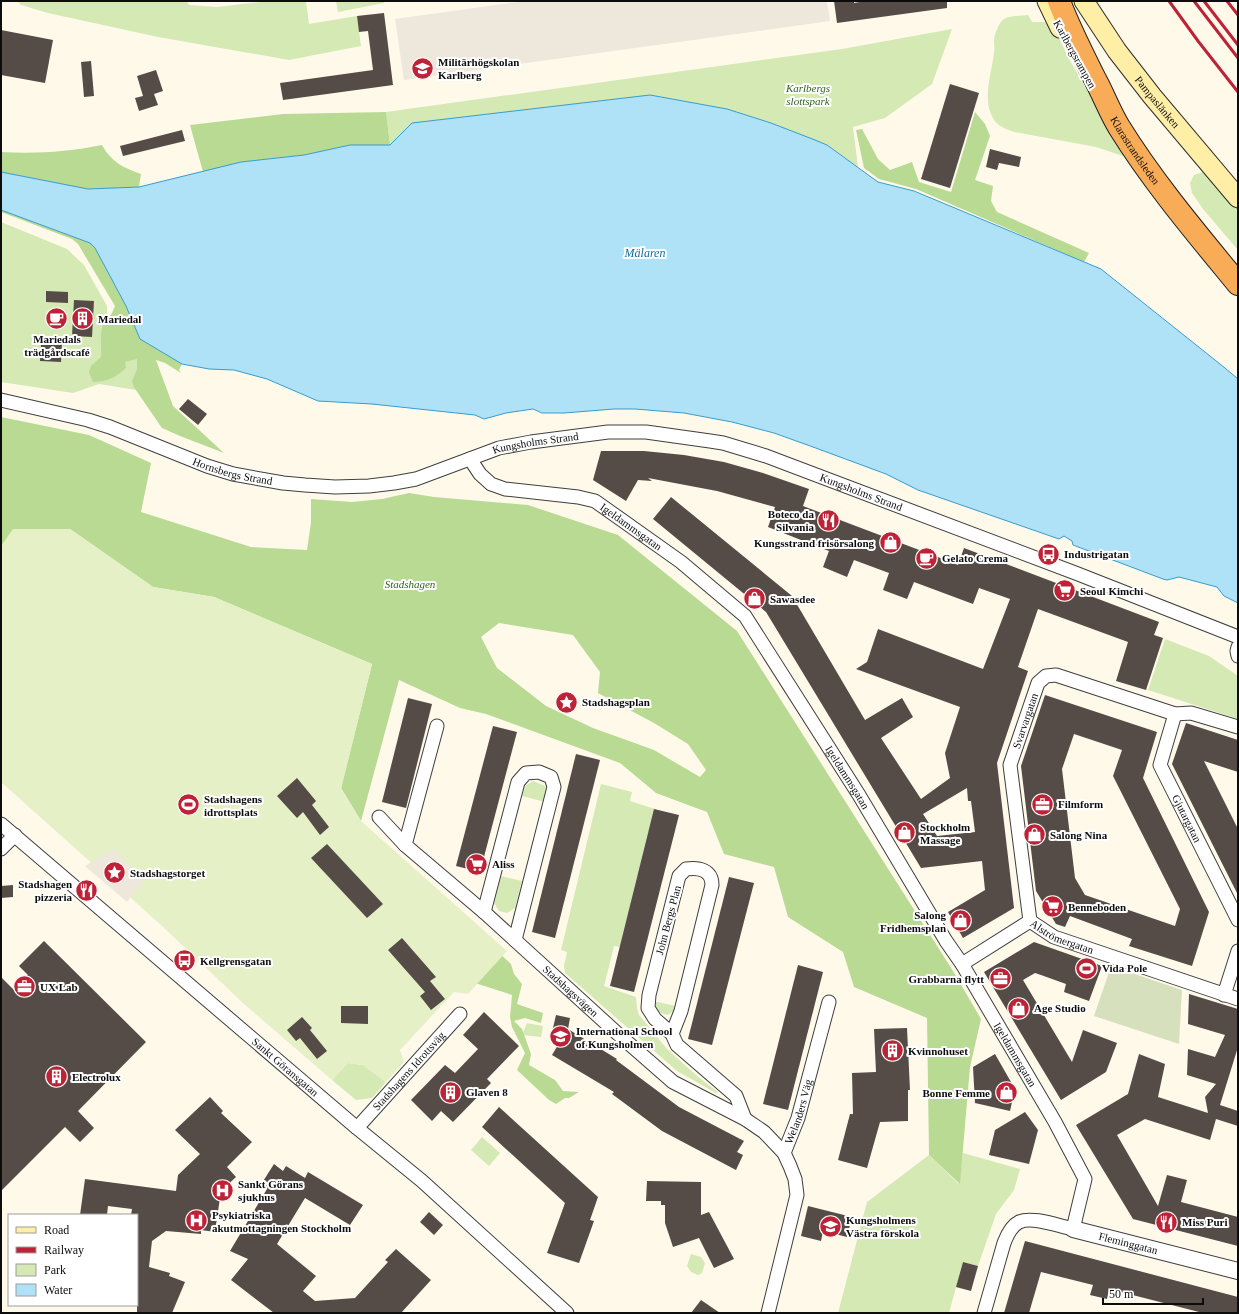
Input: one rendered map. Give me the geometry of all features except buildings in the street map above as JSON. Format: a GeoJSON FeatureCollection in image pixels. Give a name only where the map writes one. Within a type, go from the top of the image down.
{"type":"FeatureCollection","features":[{"type":"Feature","properties":{"kind":"highway","name":"Klarastrandsleden"},"geometry":{"type":"LineString","coordinates":[[1059,1],[1079,46],[1119,126],[1151,173],[1193,229],[1238,284]]}},
{"type":"Feature","properties":{"kind":"highway","name":"Klarastrandsleden"},"geometry":{"type":"LineString","coordinates":[[1069,1],[1082,35],[1100,70],[1135,128],[1238,264]]}},
{"type":"Feature","properties":{"kind":"main road","name":"Karlbergsrampen"},"geometry":{"type":"LineString","coordinates":[[1047,1],[1081,69],[1119,126]]}},
{"type":"Feature","properties":{"kind":"main road","name":"Pampaslänken"},"geometry":{"type":"LineString","coordinates":[[1084,1],[1117,51],[1152,96],[1238,198]]}},
{"type":"Feature","properties":{"kind":"main road","name":"Pampaslänken"},"geometry":{"type":"LineString","coordinates":[[1097,1],[1126,46],[1181,119],[1238,180]]}},
{"type":"Feature","properties":{"kind":"street","name":"Hornsbergs Strand"},"geometry":{"type":"LineString","coordinates":[[1,400],[88,420],[110,427],[207,466],[233,474],[283,483],[335,487],[382,484],[416,479],[470,459]]}},
{"type":"Feature","properties":{"kind":"street","name":"Kungsholms Strand"},"geometry":{"type":"LineString","coordinates":[[470,459],[499,448],[608,432],[646,432],[723,443],[766,456],[1078,574],[1238,637]]}},
{"type":"Feature","properties":{"kind":"street","name":"Igeldammsgatan"},"geometry":{"type":"LineString","coordinates":[[470,459],[480,474],[491,484],[505,489],[578,498],[595,502],[681,562],[745,616],[859,795],[946,941],[962,964],[1055,1122],[1085,1179],[1073,1229]]}},
{"type":"Feature","properties":{"kind":"street"},"geometry":{"type":"LineString","coordinates":[[1238,647],[1238,656]]}},
{"type":"Feature","properties":{"kind":"street","name":"Svarvargatan"},"geometry":{"type":"LineString","coordinates":[[1030,921],[1010,765],[1038,683],[1046,676],[1056,675],[1175,714],[1191,712],[1238,728]]}},
{"type":"Feature","properties":{"kind":"street","name":"Gjutargatan"},"geometry":{"type":"LineString","coordinates":[[1175,714],[1160,766],[1238,920]]}},
{"type":"Feature","properties":{"kind":"street"},"geometry":{"type":"LineString","coordinates":[[405,845],[437,726]]}},
{"type":"Feature","properties":{"kind":"street"},"geometry":{"type":"LineString","coordinates":[[484,912],[518,782],[526,773],[539,772],[551,777],[554,787],[514,940]]}},
{"type":"Feature","properties":{"kind":"street","name":"Stadshagsvägen"},"geometry":{"type":"LineString","coordinates":[[379,817],[405,845],[484,912],[673,1082],[745,1120],[764,1132],[784,1152]]}},
{"type":"Feature","properties":{"kind":"street","name":"Sankt Göransgatan"},"geometry":{"type":"LineString","coordinates":[[1,824],[357,1128],[422,1181],[567,1313]]}},
{"type":"Feature","properties":{"kind":"street"},"geometry":{"type":"LineString","coordinates":[[1,849],[14,835]]}},
{"type":"Feature","properties":{"kind":"street","name":"John Bergs Plan"},"geometry":{"type":"LineString","coordinates":[[672,1034],[681,1011],[712,885],[712,880],[706,871],[699,868],[686,869],[679,876],[649,995],[648,1008],[655,1019],[672,1034],[676,1045],[736,1096],[745,1120]]}},
{"type":"Feature","properties":{"kind":"street","name":"Alströmergatan"},"geometry":{"type":"LineString","coordinates":[[962,964],[1030,921],[1054,937],[1238,999]]}},
{"type":"Feature","properties":{"kind":"street"},"geometry":{"type":"LineString","coordinates":[[1224,995],[1238,951]]}},
{"type":"Feature","properties":{"kind":"street","name":"Welanders Väg"},"geometry":{"type":"LineString","coordinates":[[768,1313],[797,1195],[794,1179],[784,1152],[798,1118],[829,1002]]}},
{"type":"Feature","properties":{"kind":"street","name":"Stadshagens Idrottsväg"},"geometry":{"type":"LineString","coordinates":[[357,1128],[460,1014]]}},
{"type":"Feature","properties":{"kind":"street","name":"Fleminggatan"},"geometry":{"type":"LineString","coordinates":[[984,1313],[1004,1242],[1008,1232],[1019,1222],[1032,1220],[1073,1229],[1238,1271]]}},
{"type":"Feature","properties":{"kind":"green space"},"geometry":{"type":"Polygon","coordinates":[[[17,1],[187,1],[189,5],[217,7],[268,1],[306,1],[309,24],[357,16],[361,46],[289,60],[158,37],[48,13],[21,5],[17,1]]]}},
{"type":"Feature","properties":{"kind":"green space"},"geometry":{"type":"Polygon","coordinates":[[[336,1],[384,1],[384,3],[338,12],[336,1]]]}},
{"type":"Feature","properties":{"kind":"green space"},"geometry":{"type":"Polygon","coordinates":[[[1028,15],[1032,22],[1044,22],[1054,27],[1068,57],[1093,101],[1129,154],[1126,157],[1096,147],[1014,132],[995,121],[991,114],[988,99],[994,52],[994,38],[1000,23],[1004,19],[1013,16],[1028,15]]]}},
{"type":"Feature","properties":{"kind":"green space","name":"Karlbergs slottspark"},"geometry":{"type":"Polygon","coordinates":[[[952,29],[932,84],[885,118],[853,127],[858,167],[827,145],[771,123],[727,109],[650,95],[412,123],[390,145],[386,112],[842,49],[952,29]]]}},
{"type":"Feature","properties":{"kind":"green space"},"geometry":{"type":"Polygon","coordinates":[[[386,112],[390,145],[350,145],[304,155],[241,162],[203,172],[190,125],[283,114],[386,112]]]}},
{"type":"Feature","properties":{"kind":"green space"},"geometry":{"type":"Polygon","coordinates":[[[975,112],[985,124],[990,136],[975,180],[993,186],[991,201],[997,212],[1089,253],[1084,262],[916,189],[879,179],[864,168],[856,130],[862,129],[878,159],[890,170],[912,162],[919,182],[951,192],[975,112]]]}},
{"type":"Feature","properties":{"kind":"green space"},"geometry":{"type":"Polygon","coordinates":[[[102,145],[118,164],[141,174],[139,187],[88,189],[1,172],[1,152],[52,152],[102,145]]]}},
{"type":"Feature","properties":{"kind":"green space"},"geometry":{"type":"Polygon","coordinates":[[[1203,172],[1238,208],[1238,250],[1203,209],[1192,193],[1190,183],[1194,175],[1203,172]]]}},
{"type":"Feature","properties":{"kind":"green space"},"geometry":{"type":"Polygon","coordinates":[[[1,210],[90,243],[95,248],[126,306],[140,339],[182,364],[179,370],[181,373],[165,363],[156,360],[173,406],[224,453],[162,428],[134,387],[132,381],[137,369],[137,359],[125,362],[126,368],[119,374],[107,380],[93,382],[89,372],[91,366],[101,357],[102,326],[107,316],[111,315],[115,306],[78,244],[72,239],[1,212],[1,210]]]}},
{"type":"Feature","properties":{"kind":"green space"},"geometry":{"type":"Polygon","coordinates":[[[1,222],[67,249],[84,265],[107,306],[107,316],[142,352],[162,428],[136,390],[99,384],[73,393],[1,382],[1,222]]]}},
{"type":"Feature","properties":{"kind":"green space","name":"Stadshagen"},"geometry":{"type":"Polygon","coordinates":[[[1,417],[89,435],[151,463],[141,512],[251,547],[307,550],[311,522],[311,499],[352,502],[382,499],[409,493],[434,497],[528,505],[618,535],[737,631],[953,971],[981,1019],[970,1067],[960,1184],[929,1155],[927,1018],[854,987],[843,952],[788,917],[774,867],[724,854],[707,812],[656,793],[620,763],[486,714],[460,708],[399,680],[361,821],[341,788],[372,664],[214,597],[153,587],[70,529],[1,546],[1,417]],[[499,623],[481,637],[497,668],[546,706],[593,728],[654,750],[700,777],[706,770],[688,744],[654,723],[598,693],[600,672],[573,635],[499,623]]]}},
{"type":"Feature","properties":{"kind":"green space","name":"Stadshagens idrottsplats"},"geometry":{"type":"Polygon","coordinates":[[[13,529],[70,529],[153,587],[214,597],[372,664],[341,789],[361,821],[507,951],[468,994],[454,992],[400,1050],[404,1062],[386,1082],[363,1065],[348,1063],[332,1080],[244,1004],[161,925],[1,782],[1,546],[13,529]]]}},
{"type":"Feature","properties":{"kind":"green space"},"geometry":{"type":"Polygon","coordinates":[[[1165,639],[1209,656],[1238,676],[1238,719],[1148,690],[1165,639]]]}},
{"type":"Feature","properties":{"kind":"green space"},"geometry":{"type":"Polygon","coordinates":[[[533,781],[545,786],[548,794],[545,802],[522,796],[525,786],[533,781]]]}},
{"type":"Feature","properties":{"kind":"green space"},"geometry":{"type":"Polygon","coordinates":[[[601,784],[632,792],[630,801],[655,809],[620,947],[614,946],[604,986],[636,997],[639,1015],[667,1049],[697,1076],[718,1092],[716,1093],[677,1071],[565,973],[564,966],[567,952],[561,950],[601,784]]]}},
{"type":"Feature","properties":{"kind":"green space"},"geometry":{"type":"Polygon","coordinates":[[[359,824],[511,964],[514,974],[522,984],[517,1004],[543,1013],[541,1023],[525,1018],[514,1021],[522,1029],[531,1054],[529,1065],[555,1080],[563,1091],[579,1092],[556,1104],[549,1100],[517,1070],[525,1053],[512,1027],[510,1017],[512,995],[475,983],[359,824]]]}},
{"type":"Feature","properties":{"kind":"green space"},"geometry":{"type":"Polygon","coordinates":[[[501,876],[522,881],[515,908],[507,913],[499,911],[494,903],[501,876]]]}},
{"type":"Feature","properties":{"kind":"green space"},"geometry":{"type":"Polygon","coordinates":[[[1111,966],[1182,990],[1179,1044],[1094,1016],[1111,966]]]}},
{"type":"Feature","properties":{"kind":"green space"},"geometry":{"type":"Polygon","coordinates":[[[653,1001],[676,1006],[674,1011],[668,1015],[658,1011],[653,1001]]]}},
{"type":"Feature","properties":{"kind":"green space"},"geometry":{"type":"Polygon","coordinates":[[[527,1023],[543,1026],[541,1037],[522,1035],[527,1023]]]}},
{"type":"Feature","properties":{"kind":"green space"},"geometry":{"type":"Polygon","coordinates":[[[348,1063],[363,1065],[386,1082],[372,1098],[356,1100],[332,1080],[348,1063]]]}},
{"type":"Feature","properties":{"kind":"green space"},"geometry":{"type":"Polygon","coordinates":[[[482,1137],[500,1153],[489,1166],[471,1150],[482,1137]]]}},
{"type":"Feature","properties":{"kind":"green space"},"geometry":{"type":"Polygon","coordinates":[[[963,1153],[1020,1169],[1014,1190],[996,1214],[978,1266],[963,1262],[949,1313],[838,1313],[867,1202],[929,1155],[959,1184],[963,1153]]]}},
{"type":"Feature","properties":{"kind":"green space"},"geometry":{"type":"Polygon","coordinates":[[[691,1254],[701,1257],[705,1263],[702,1273],[698,1275],[691,1272],[687,1266],[691,1254]]]}},
{"type":"Feature","properties":{"kind":"shaded area"},"geometry":{"type":"Polygon","coordinates":[[[524,1],[827,1],[830,21],[404,80],[395,19],[524,1]]]}},
{"type":"Feature","properties":{"kind":"shaded area","name":"Stadshagstorget"},"geometry":{"type":"Polygon","coordinates":[[[113,849],[144,880],[127,902],[85,866],[113,849]]]}},
{"type":"Feature","properties":{"kind":"water","name":"Mälaren"},"geometry":{"type":"Polygon","coordinates":[[[650,95],[727,109],[771,123],[827,145],[878,182],[914,191],[1101,269],[1238,379],[1238,603],[1224,596],[1217,587],[1179,577],[1167,580],[1163,579],[1073,545],[1072,541],[1064,536],[1059,539],[918,490],[886,474],[774,433],[732,422],[684,413],[635,409],[542,413],[533,409],[506,413],[484,419],[475,415],[372,404],[318,401],[267,379],[234,370],[209,369],[182,364],[140,339],[126,306],[95,248],[90,243],[1,210],[1,172],[88,189],[139,187],[241,162],[304,155],[350,145],[390,145],[412,123],[650,95]]]}},
{"type":"Feature","properties":{"kind":"railway"},"geometry":{"type":"LineString","coordinates":[[1169,1],[1238,92]]}},
{"type":"Feature","properties":{"kind":"railway"},"geometry":{"type":"LineString","coordinates":[[1194,1],[1238,58]]}},
{"type":"Feature","properties":{"kind":"railway"},"geometry":{"type":"LineString","coordinates":[[1204,1],[1238,45]]}},
{"type":"Feature","properties":{"kind":"railway"},"geometry":{"type":"LineString","coordinates":[[1227,1],[1238,15]]}},
{"type":"Feature","properties":{"kind":"place","name":"Militärhögskolan Karlberg"},"geometry":{"type":"Point","coordinates":[423,68]}},
{"type":"Feature","properties":{"kind":"place","name":"Mariedals trädgårdscafé"},"geometry":{"type":"Point","coordinates":[57,319]}},
{"type":"Feature","properties":{"kind":"place","name":"Mariedal"},"geometry":{"type":"Point","coordinates":[83,319]}},
{"type":"Feature","properties":{"kind":"place","name":"Boteco da Silvania"},"geometry":{"type":"Point","coordinates":[829,520]}},
{"type":"Feature","properties":{"kind":"place","name":"Kungsstrand frisörsalong"},"geometry":{"type":"Point","coordinates":[890,543]}},
{"type":"Feature","properties":{"kind":"place","name":"Industrigatan"},"geometry":{"type":"Point","coordinates":[1048,554]}},
{"type":"Feature","properties":{"kind":"place","name":"Gelato Crema"},"geometry":{"type":"Point","coordinates":[926,558]}},
{"type":"Feature","properties":{"kind":"place","name":"Seoul Kimchi"},"geometry":{"type":"Point","coordinates":[1064,591]}},
{"type":"Feature","properties":{"kind":"place","name":"Sawasdee"},"geometry":{"type":"Point","coordinates":[754,599]}},
{"type":"Feature","properties":{"kind":"place","name":"Stadshagsplan"},"geometry":{"type":"Point","coordinates":[567,702]}},
{"type":"Feature","properties":{"kind":"place","name":"Filmform"},"geometry":{"type":"Point","coordinates":[1042,804]}},
{"type":"Feature","properties":{"kind":"place","name":"Stadshagens idrottsplats"},"geometry":{"type":"Point","coordinates":[189,805]}},
{"type":"Feature","properties":{"kind":"place","name":"Stockholm Massage"},"geometry":{"type":"Point","coordinates":[904,833]}},
{"type":"Feature","properties":{"kind":"place","name":"Salong Nina"},"geometry":{"type":"Point","coordinates":[1035,835]}},
{"type":"Feature","properties":{"kind":"place","name":"Aliss"},"geometry":{"type":"Point","coordinates":[477,864]}},
{"type":"Feature","properties":{"kind":"place","name":"Stadshagstorget"},"geometry":{"type":"Point","coordinates":[115,873]}},
{"type":"Feature","properties":{"kind":"place","name":"Stadshagen pizzeria"},"geometry":{"type":"Point","coordinates":[87,890]}},
{"type":"Feature","properties":{"kind":"place","name":"Benneboden"},"geometry":{"type":"Point","coordinates":[1053,907]}},
{"type":"Feature","properties":{"kind":"place","name":"Salong Fridhemsplan"},"geometry":{"type":"Point","coordinates":[961,921]}},
{"type":"Feature","properties":{"kind":"place","name":"Kellgrensgatan"},"geometry":{"type":"Point","coordinates":[185,961]}},
{"type":"Feature","properties":{"kind":"place","name":"Vida Pole"},"geometry":{"type":"Point","coordinates":[1086,968]}},
{"type":"Feature","properties":{"kind":"place","name":"Grabbarna flytt"},"geometry":{"type":"Point","coordinates":[1000,979]}},
{"type":"Feature","properties":{"kind":"place","name":"UX Lab"},"geometry":{"type":"Point","coordinates":[25,987]}},
{"type":"Feature","properties":{"kind":"place","name":"Age Studio"},"geometry":{"type":"Point","coordinates":[1019,1008]}},
{"type":"Feature","properties":{"kind":"place","name":"International School of Kungsholmen"},"geometry":{"type":"Point","coordinates":[561,1037]}},
{"type":"Feature","properties":{"kind":"place","name":"Kvinnohuset"},"geometry":{"type":"Point","coordinates":[892,1051]}},
{"type":"Feature","properties":{"kind":"place","name":"Electrolux"},"geometry":{"type":"Point","coordinates":[57,1077]}},
{"type":"Feature","properties":{"kind":"place","name":"Glaven 8"},"geometry":{"type":"Point","coordinates":[451,1092]}},
{"type":"Feature","properties":{"kind":"place","name":"Bonne Femme"},"geometry":{"type":"Point","coordinates":[1006,1093]}},
{"type":"Feature","properties":{"kind":"place","name":"Sankt Görans sjukhus"},"geometry":{"type":"Point","coordinates":[222,1190]}},
{"type":"Feature","properties":{"kind":"place","name":"Psykiatriska akutmottagningen Stockholm"},"geometry":{"type":"Point","coordinates":[196,1221]}},
{"type":"Feature","properties":{"kind":"place","name":"Miss Puri"},"geometry":{"type":"Point","coordinates":[1167,1222]}},
{"type":"Feature","properties":{"kind":"place","name":"Kungsholmens Västra förskola"},"geometry":{"type":"Point","coordinates":[830,1226]}}]}
